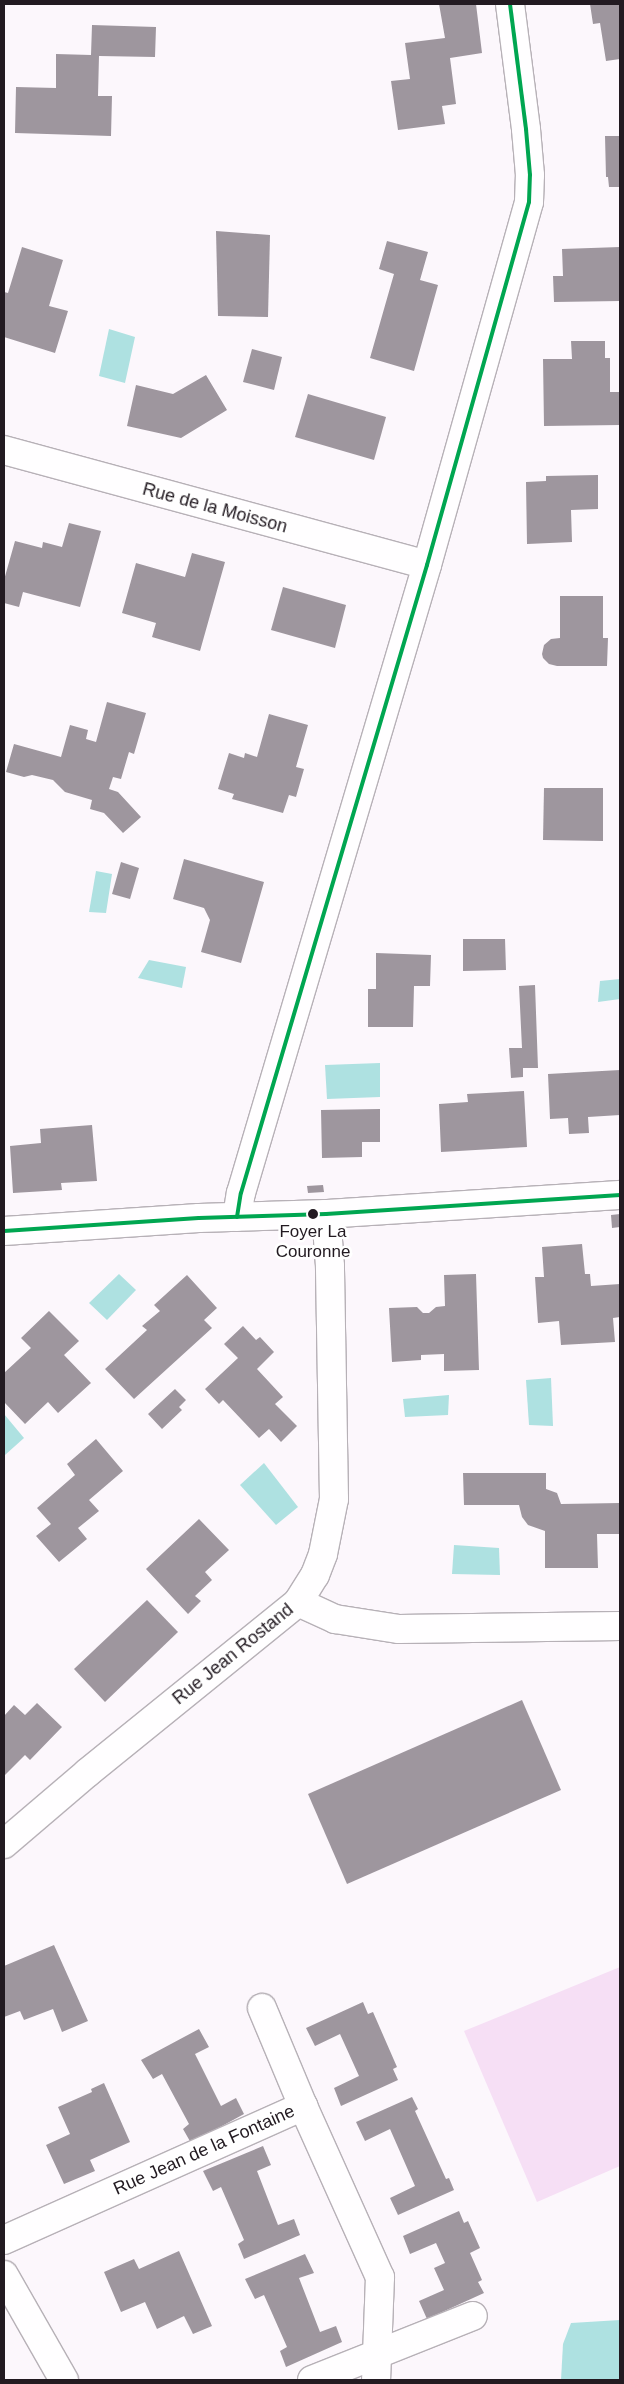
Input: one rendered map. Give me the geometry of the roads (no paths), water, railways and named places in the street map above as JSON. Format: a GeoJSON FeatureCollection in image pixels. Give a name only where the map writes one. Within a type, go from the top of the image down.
{"type":"FeatureCollection","features":[{"type":"Feature","properties":{"kind":"street"},"geometry":{"type":"LineString","coordinates":[[237,1217],[241,1193],[427,566],[529,202],[530,175],[526,129],[510,4]]}},
{"type":"Feature","properties":{"kind":"street","name":"Rue de la Moisson"},"geometry":{"type":"LineString","coordinates":[[4,450],[427,566]]}},
{"type":"Feature","properties":{"kind":"street"},"geometry":{"type":"LineString","coordinates":[[4,1231],[237,1217],[326,1214],[620,1195]]}},
{"type":"Feature","properties":{"kind":"street","name":"Rue Jean Rostand"},"geometry":{"type":"LineString","coordinates":[[4,1844],[87,1773],[298,1602],[315,1575],[323,1554],[334,1499],[330,1266],[326,1214]]}},
{"type":"Feature","properties":{"kind":"street"},"geometry":{"type":"LineString","coordinates":[[298,1602],[335,1619],[399,1629],[620,1626]]}},
{"type":"Feature","properties":{"kind":"street"},"geometry":{"type":"LineString","coordinates":[[262,2008],[303,2106]]}},
{"type":"Feature","properties":{"kind":"street","name":"Rue Jean de la Fontaine"},"geometry":{"type":"LineString","coordinates":[[4,2240],[303,2106],[380,2277],[376,2380]]}},
{"type":"Feature","properties":{"kind":"street"},"geometry":{"type":"LineString","coordinates":[[4,2275],[64,2380]]}},
{"type":"Feature","properties":{"kind":"street"},"geometry":{"type":"LineString","coordinates":[[312,2380],[473,2316]]}},
{"type":"Feature","properties":{"kind":"water"},"geometry":{"type":"Polygon","coordinates":[[[109,329],[135,337],[125,383],[99,376],[109,329]]]}},
{"type":"Feature","properties":{"kind":"water"},"geometry":{"type":"Polygon","coordinates":[[[96,871],[112,874],[106,913],[89,912],[96,871]]]}},
{"type":"Feature","properties":{"kind":"water"},"geometry":{"type":"Polygon","coordinates":[[[149,960],[186,967],[182,988],[138,978],[149,960]]]}},
{"type":"Feature","properties":{"kind":"water"},"geometry":{"type":"Polygon","coordinates":[[[620,979],[620,999],[598,1002],[600,981],[620,979]]]}},
{"type":"Feature","properties":{"kind":"water"},"geometry":{"type":"Polygon","coordinates":[[[380,1063],[380,1097],[327,1099],[325,1065],[380,1063]]]}},
{"type":"Feature","properties":{"kind":"water"},"geometry":{"type":"Polygon","coordinates":[[[119,1274],[136,1290],[107,1320],[89,1303],[119,1274]]]}},
{"type":"Feature","properties":{"kind":"water"},"geometry":{"type":"Polygon","coordinates":[[[551,1378],[553,1426],[529,1425],[526,1380],[551,1378]]]}},
{"type":"Feature","properties":{"kind":"water"},"geometry":{"type":"Polygon","coordinates":[[[449,1395],[448,1415],[405,1417],[403,1399],[449,1395]]]}},
{"type":"Feature","properties":{"kind":"water"},"geometry":{"type":"Polygon","coordinates":[[[4,1414],[24,1438],[5,1455],[4,1454],[4,1414]]]}},
{"type":"Feature","properties":{"kind":"water"},"geometry":{"type":"Polygon","coordinates":[[[264,1463],[298,1507],[276,1525],[240,1485],[264,1463]]]}},
{"type":"Feature","properties":{"kind":"water"},"geometry":{"type":"Polygon","coordinates":[[[454,1545],[499,1548],[500,1575],[452,1574],[454,1545]]]}},
{"type":"Feature","properties":{"kind":"water"},"geometry":{"type":"Polygon","coordinates":[[[620,2320],[620,2380],[561,2380],[563,2344],[571,2323],[620,2320]]]}},
{"type":"Feature","properties":{"kind":"place","name":"Foyer La Couronne"},"geometry":{"type":"Point","coordinates":[313,1214]}}]}
